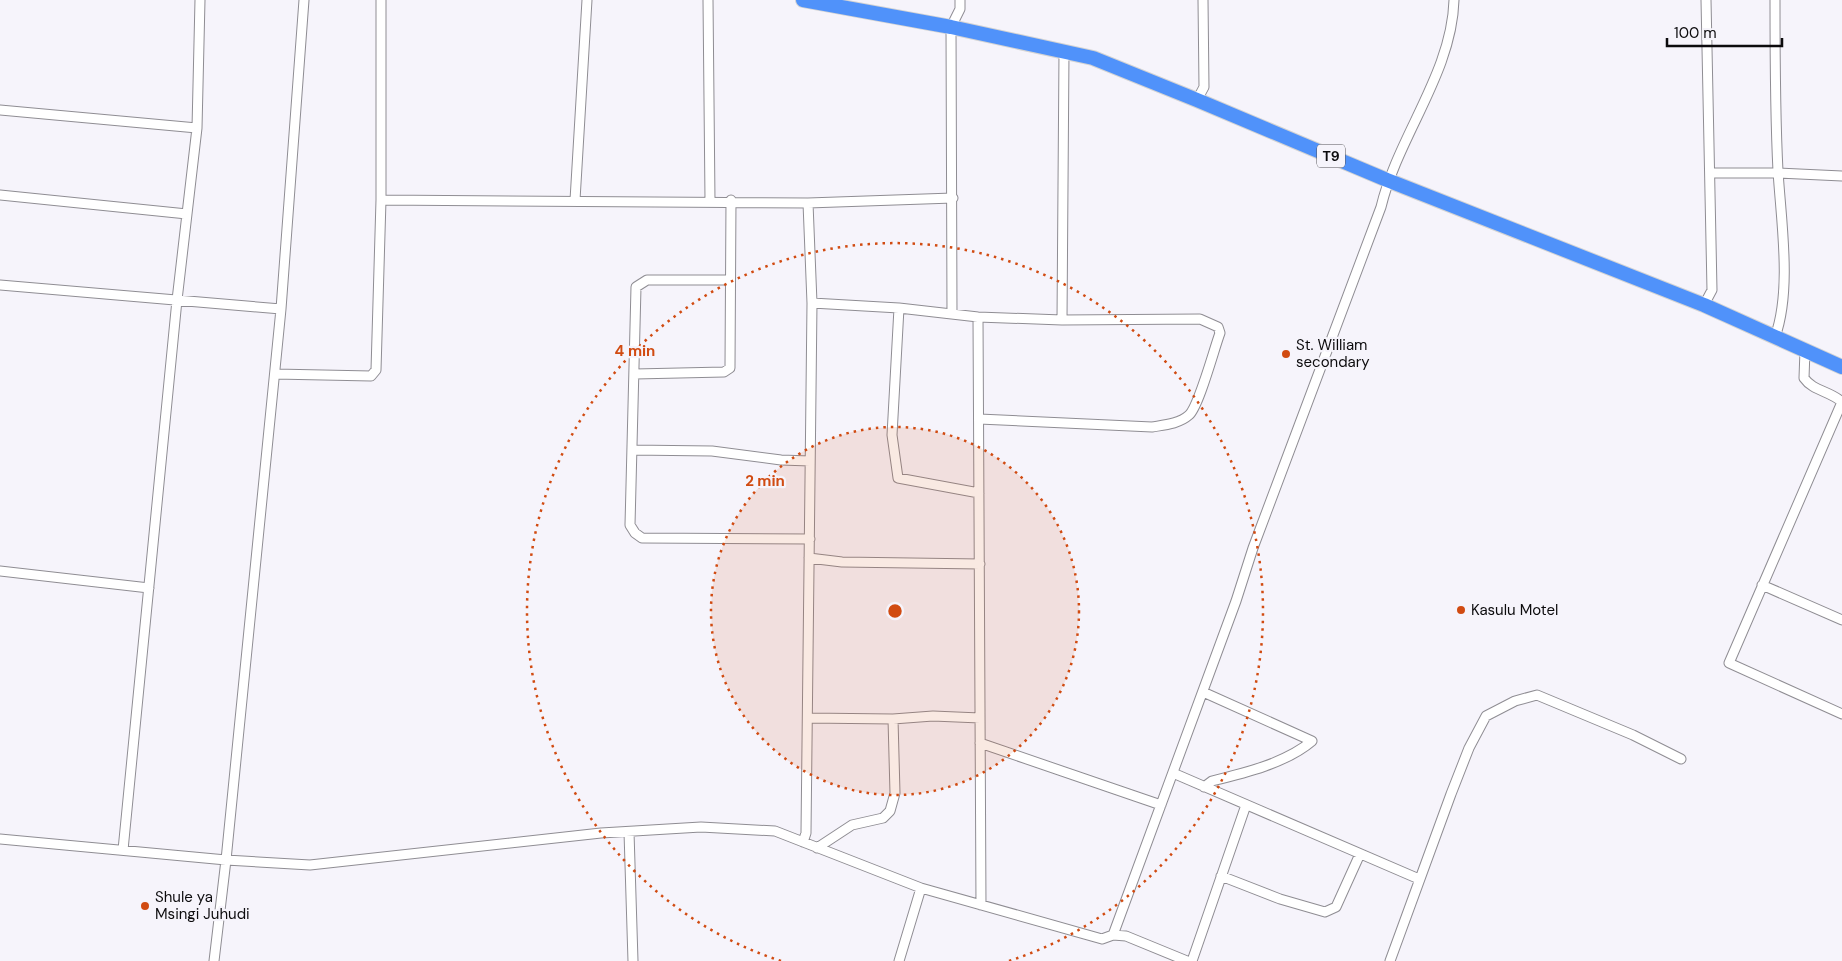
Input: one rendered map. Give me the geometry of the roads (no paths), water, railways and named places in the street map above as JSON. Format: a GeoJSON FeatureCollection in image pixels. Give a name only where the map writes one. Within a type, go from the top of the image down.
{"type":"FeatureCollection","features":[{"type":"Feature","properties":{"kind":"highway","name":"T9"},"geometry":{"type":"LineString","coordinates":[[803,0],[951,26],[1092,58],[1387,180],[1704,305],[1842,366]]}},
{"type":"Feature","properties":{"kind":"street"},"geometry":{"type":"LineString","coordinates":[[123,850],[177,300],[197,128],[200,0]]}},
{"type":"Feature","properties":{"kind":"street"},"geometry":{"type":"LineString","coordinates":[[214,961],[226,860],[281,310],[304,0]]}},
{"type":"Feature","properties":{"kind":"street"},"geometry":{"type":"LineString","coordinates":[[275,374],[371,376],[376,370],[381,200],[381,0]]}},
{"type":"Feature","properties":{"kind":"street"},"geometry":{"type":"LineString","coordinates":[[575,200],[587,0]]}},
{"type":"Feature","properties":{"kind":"street"},"geometry":{"type":"LineString","coordinates":[[708,0],[710,200]]}},
{"type":"Feature","properties":{"kind":"street"},"geometry":{"type":"LineString","coordinates":[[952,314],[951,26],[960,9],[960,0]]}},
{"type":"Feature","properties":{"kind":"street"},"geometry":{"type":"LineString","coordinates":[[1197,100],[1204,87],[1203,0]]}},
{"type":"Feature","properties":{"kind":"street"},"geometry":{"type":"LineString","coordinates":[[1114,935],[1203,692],[1253,548],[1381,207],[1387,180],[1448,47],[1454,21],[1454,0]]}},
{"type":"Feature","properties":{"kind":"street"},"geometry":{"type":"LineString","coordinates":[[1704,305],[1712,290],[1706,0]]}},
{"type":"Feature","properties":{"kind":"street"},"geometry":{"type":"LineString","coordinates":[[1775,0],[1775,109],[1784,284],[1781,320],[1775,337]]}},
{"type":"Feature","properties":{"kind":"street"},"geometry":{"type":"LineString","coordinates":[[1062,320],[1064,52]]}},
{"type":"Feature","properties":{"kind":"street"},"geometry":{"type":"LineString","coordinates":[[0,110],[197,128]]}},
{"type":"Feature","properties":{"kind":"street"},"geometry":{"type":"LineString","coordinates":[[1710,174],[1778,173],[1842,176]]}},
{"type":"Feature","properties":{"kind":"street"},"geometry":{"type":"LineString","coordinates":[[0,195],[187,214]]}},
{"type":"Feature","properties":{"kind":"street"},"geometry":{"type":"LineString","coordinates":[[381,200],[731,200],[808,203],[952,198]]}},
{"type":"Feature","properties":{"kind":"street"},"geometry":{"type":"LineString","coordinates":[[635,374],[724,372],[730,368],[731,200]]}},
{"type":"Feature","properties":{"kind":"street"},"geometry":{"type":"LineString","coordinates":[[803,842],[806,833],[808,718],[812,303],[808,203]]}},
{"type":"Feature","properties":{"kind":"street"},"geometry":{"type":"LineString","coordinates":[[730,280],[647,280],[636,286],[630,526],[642,538],[810,540]]}},
{"type":"Feature","properties":{"kind":"street"},"geometry":{"type":"LineString","coordinates":[[0,285],[281,310]]}},
{"type":"Feature","properties":{"kind":"street"},"geometry":{"type":"LineString","coordinates":[[812,303],[899,308],[978,317],[1062,320],[1200,319],[1218,327],[1220,333],[1190,415],[1175,423],[1152,427],[979,419]]}},
{"type":"Feature","properties":{"kind":"street"},"geometry":{"type":"LineString","coordinates":[[899,308],[892,435],[898,478],[980,493]]}},
{"type":"Feature","properties":{"kind":"street"},"geometry":{"type":"LineString","coordinates":[[978,317],[980,905]]}},
{"type":"Feature","properties":{"kind":"street"},"geometry":{"type":"LineString","coordinates":[[1805,350],[1804,378],[1810,386],[1836,396],[1842,402],[1729,663],[1842,714]]}},
{"type":"Feature","properties":{"kind":"street"},"geometry":{"type":"LineString","coordinates":[[632,450],[712,451],[781,460],[810,461]]}},
{"type":"Feature","properties":{"kind":"street"},"geometry":{"type":"LineString","coordinates":[[809,558],[842,562],[980,564]]}},
{"type":"Feature","properties":{"kind":"street"},"geometry":{"type":"LineString","coordinates":[[0,572],[149,588]]}},
{"type":"Feature","properties":{"kind":"street"},"geometry":{"type":"LineString","coordinates":[[1762,585],[1842,620]]}},
{"type":"Feature","properties":{"kind":"street"},"geometry":{"type":"LineString","coordinates":[[1203,692],[1312,741],[1301,750],[1212,781],[1204,787]]}},
{"type":"Feature","properties":{"kind":"street"},"geometry":{"type":"LineString","coordinates":[[1390,961],[1419,879],[1470,748],[1486,716],[1515,701],[1537,695],[1633,736],[1681,760]]}},
{"type":"Feature","properties":{"kind":"street"},"geometry":{"type":"LineString","coordinates":[[808,718],[893,719],[933,716],[980,718]]}},
{"type":"Feature","properties":{"kind":"street"},"geometry":{"type":"LineString","coordinates":[[817,848],[852,825],[883,818],[890,811],[895,793],[893,719]]}},
{"type":"Feature","properties":{"kind":"street"},"geometry":{"type":"LineString","coordinates":[[980,743],[1161,805]]}},
{"type":"Feature","properties":{"kind":"street"},"geometry":{"type":"LineString","coordinates":[[1173,773],[1419,879]]}},
{"type":"Feature","properties":{"kind":"street"},"geometry":{"type":"LineString","coordinates":[[1192,961],[1246,805]]}},
{"type":"Feature","properties":{"kind":"street"},"geometry":{"type":"LineString","coordinates":[[0,839],[226,860],[310,864],[629,832],[701,827],[774,831],[921,888],[1102,940],[1114,935],[1126,936],[1187,961]]}},
{"type":"Feature","properties":{"kind":"street"},"geometry":{"type":"LineString","coordinates":[[629,832],[633,961]]}},
{"type":"Feature","properties":{"kind":"street"},"geometry":{"type":"LineString","coordinates":[[1222,876],[1280,899],[1325,912],[1336,907],[1360,854]]}},
{"type":"Feature","properties":{"kind":"street"},"geometry":{"type":"LineString","coordinates":[[899,961],[921,888]]}},
{"type":"Feature","properties":{"kind":"place","name":"St. William secondary"},"geometry":{"type":"Point","coordinates":[1286,354]}},
{"type":"Feature","properties":{"kind":"place","name":"Kasulu Motel"},"geometry":{"type":"Point","coordinates":[1461,610]}},
{"type":"Feature","properties":{"kind":"place","name":"Shule ya Msingi Juhudi"},"geometry":{"type":"Point","coordinates":[145,906]}}]}
